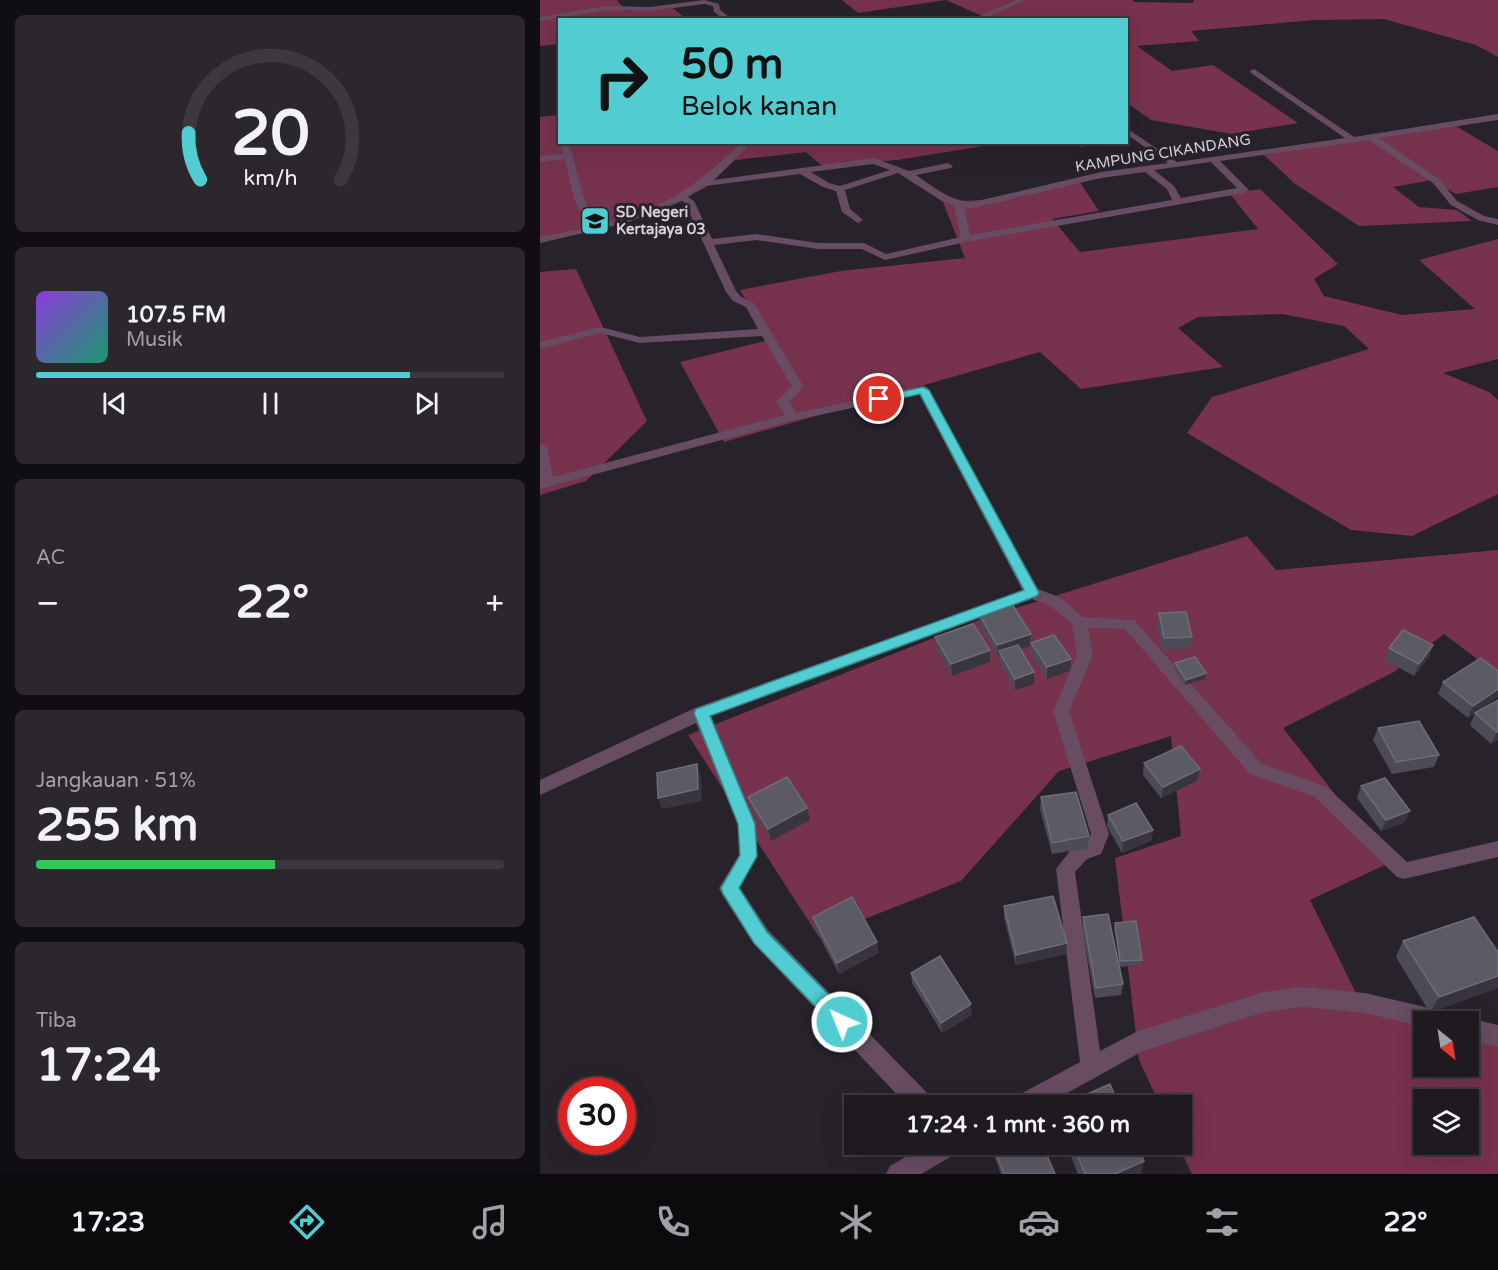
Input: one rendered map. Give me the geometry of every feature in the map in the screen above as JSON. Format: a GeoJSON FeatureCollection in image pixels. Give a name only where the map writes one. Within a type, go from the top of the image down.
{"type":"FeatureCollection","features":[{"type":"Feature","properties":{"kind":"street"},"geometry":{"type":"LineString","coordinates":[[979,18],[1022,0]]}},
{"type":"Feature","properties":{"kind":"street"},"geometry":{"type":"LineString","coordinates":[[540,19],[606,8],[650,9],[704,1],[717,5],[716,11],[727,18]]}},
{"type":"Feature","properties":{"kind":"street"},"geometry":{"type":"LineString","coordinates":[[1254,71],[1353,140]]}},
{"type":"Feature","properties":{"kind":"street","name":"KAMPUNG CIKANDANG"},"geometry":{"type":"LineString","coordinates":[[958,204],[983,203],[1101,175],[1174,163],[1353,140],[1498,117]]}},
{"type":"Feature","properties":{"kind":"street"},"geometry":{"type":"LineString","coordinates":[[1128,131],[1174,163]]}},
{"type":"Feature","properties":{"kind":"street"},"geometry":{"type":"LineString","coordinates":[[1371,137],[1436,181],[1454,203],[1481,218],[1498,222]]}},
{"type":"Feature","properties":{"kind":"street"},"geometry":{"type":"LineString","coordinates":[[566,144],[579,199],[595,228]]}},
{"type":"Feature","properties":{"kind":"street"},"geometry":{"type":"LineString","coordinates":[[540,240],[628,221],[681,197],[702,184],[746,144]]}},
{"type":"Feature","properties":{"kind":"street"},"geometry":{"type":"LineString","coordinates":[[540,159],[569,156]]}},
{"type":"Feature","properties":{"kind":"street"},"geometry":{"type":"LineString","coordinates":[[708,243],[756,237],[818,246],[864,246],[885,257],[966,239],[1244,190],[1213,159]]}},
{"type":"Feature","properties":{"kind":"street"},"geometry":{"type":"LineString","coordinates":[[702,184],[874,161],[904,172],[945,199],[958,204],[966,239]]}},
{"type":"Feature","properties":{"kind":"street"},"geometry":{"type":"LineString","coordinates":[[801,170],[826,186],[840,189],[904,172],[948,166]]}},
{"type":"Feature","properties":{"kind":"street"},"geometry":{"type":"LineString","coordinates":[[1146,168],[1171,188],[1177,201]]}},
{"type":"Feature","properties":{"kind":"street"},"geometry":{"type":"LineString","coordinates":[[840,189],[845,210],[858,220]]}},
{"type":"Feature","properties":{"kind":"street"},"geometry":{"type":"LineString","coordinates":[[681,197],[689,201],[731,292],[736,299],[750,305],[798,387],[782,402],[793,417]]}},
{"type":"Feature","properties":{"kind":"street"},"geometry":{"type":"LineString","coordinates":[[540,346],[600,330],[640,340],[765,332]]}},
{"type":"Feature","properties":{"kind":"street"},"geometry":{"type":"LineString","coordinates":[[540,447],[544,484],[793,417],[923,390],[1032,593]]}},
{"type":"Feature","properties":{"kind":"street"},"geometry":{"type":"LineString","coordinates":[[540,788],[701,713],[1032,593],[1054,601],[1079,622],[1129,624],[1256,769],[1321,792],[1404,871],[1498,849]]}},
{"type":"Feature","properties":{"kind":"street"},"geometry":{"type":"LineString","coordinates":[[1079,622],[1085,655],[1062,711],[1100,834],[1094,848],[1080,853],[1065,869],[1091,1066]]}},
{"type":"Feature","properties":{"kind":"street"},"geometry":{"type":"LineString","coordinates":[[701,713],[747,824],[748,856],[729,888],[761,938],[913,1095]]}},
{"type":"Feature","properties":{"kind":"street"},"geometry":{"type":"LineString","coordinates":[[1040,1095],[1138,1042],[1264,1002],[1303,997],[1365,1003],[1413,1014]]}},
{"type":"Feature","properties":{"kind":"street"},"geometry":{"type":"LineString","coordinates":[[1479,1031],[1498,1036]]}},
{"type":"Feature","properties":{"kind":"street"},"geometry":{"type":"LineString","coordinates":[[898,1174],[932,1155]]}},
{"type":"Feature","properties":{"kind":"shaded area"},"geometry":{"type":"Polygon","coordinates":[[[540,0],[617,0],[626,11],[673,8],[685,18],[558,18],[558,44],[540,46],[540,0]]]}},
{"type":"Feature","properties":{"kind":"shaded area"},"geometry":{"type":"Polygon","coordinates":[[[842,0],[946,0],[858,13],[842,0]]]}},
{"type":"Feature","properties":{"kind":"shaded area"},"geometry":{"type":"Polygon","coordinates":[[[946,0],[1133,0],[1133,2],[1193,3],[1194,0],[1498,0],[1498,57],[1476,45],[1384,19],[1315,20],[1191,31],[1199,41],[1137,46],[1172,71],[1213,65],[1298,123],[1232,134],[1151,120],[1128,104],[1128,18],[976,18],[982,16],[946,0]]]}},
{"type":"Feature","properties":{"kind":"shaded area"},"geometry":{"type":"Polygon","coordinates":[[[558,115],[558,144],[996,144],[897,160],[822,166],[806,152],[735,160],[705,188],[629,222],[540,241],[540,117],[558,115]]]}},
{"type":"Feature","properties":{"kind":"shaded area"},"geometry":{"type":"Polygon","coordinates":[[[1454,125],[1498,151],[1498,187],[1456,194],[1432,180],[1393,187],[1419,207],[1457,210],[1472,221],[1359,226],[1294,183],[1264,155],[1454,125]]]}},
{"type":"Feature","properties":{"kind":"shaded area"},"geometry":{"type":"Polygon","coordinates":[[[1079,181],[1099,211],[1052,219],[1080,252],[1258,229],[1230,194],[1260,189],[1338,264],[1314,279],[1324,296],[1402,315],[1475,309],[1419,260],[1498,239],[1498,359],[1443,373],[1489,392],[1498,400],[1498,494],[1412,536],[1351,530],[1187,433],[1212,397],[1369,349],[1344,326],[1282,314],[1198,317],[1178,328],[1223,367],[1081,389],[1040,352],[724,442],[680,362],[769,340],[740,290],[841,271],[965,258],[943,202],[1018,198],[1079,181]]]}},
{"type":"Feature","properties":{"kind":"shaded area"},"geometry":{"type":"Polygon","coordinates":[[[576,269],[647,421],[586,481],[540,495],[540,272],[576,269]]]}},
{"type":"Feature","properties":{"kind":"shaded area"},"geometry":{"type":"Polygon","coordinates":[[[1247,536],[1276,570],[1498,550],[1498,675],[1444,634],[1394,672],[1283,728],[1389,863],[1310,900],[1356,993],[1413,1017],[1413,1077],[1479,1077],[1479,1032],[1498,1038],[1498,1174],[1192,1174],[1183,1155],[1192,1155],[1192,1095],[1155,1095],[1139,1060],[1115,858],[1181,836],[1171,736],[1059,771],[961,881],[819,937],[688,735],[984,618],[1247,536]]]}},
{"type":"Feature","properties":{"kind":"building"},"geometry":{"type":"Polygon","coordinates":[[[1012,604],[1031,634],[997,645],[979,614],[1012,604]]]}},
{"type":"Feature","properties":{"kind":"building"},"geometry":{"type":"Polygon","coordinates":[[[1186,612],[1192,637],[1164,638],[1159,613],[1186,612]]]}},
{"type":"Feature","properties":{"kind":"building"},"geometry":{"type":"Polygon","coordinates":[[[973,624],[990,650],[951,664],[935,637],[973,624]]]}},
{"type":"Feature","properties":{"kind":"building"},"geometry":{"type":"Polygon","coordinates":[[[1403,630],[1433,645],[1419,664],[1389,648],[1403,630]]]}},
{"type":"Feature","properties":{"kind":"building"},"geometry":{"type":"Polygon","coordinates":[[[1054,635],[1071,659],[1047,667],[1031,643],[1054,635]]]}},
{"type":"Feature","properties":{"kind":"building"},"geometry":{"type":"Polygon","coordinates":[[[1018,645],[1034,672],[1015,679],[999,651],[1018,645]]]}},
{"type":"Feature","properties":{"kind":"building"},"geometry":{"type":"Polygon","coordinates":[[[1195,657],[1206,673],[1186,680],[1175,663],[1195,657]]]}},
{"type":"Feature","properties":{"kind":"building"},"geometry":{"type":"Polygon","coordinates":[[[1481,658],[1498,671],[1498,689],[1473,706],[1443,682],[1481,658]]]}},
{"type":"Feature","properties":{"kind":"building"},"geometry":{"type":"Polygon","coordinates":[[[1498,700],[1498,731],[1497,732],[1475,713],[1498,700]]]}},
{"type":"Feature","properties":{"kind":"building"},"geometry":{"type":"Polygon","coordinates":[[[1419,721],[1439,755],[1396,762],[1378,728],[1419,721]]]}},
{"type":"Feature","properties":{"kind":"building"},"geometry":{"type":"Polygon","coordinates":[[[1181,746],[1200,769],[1163,787],[1144,763],[1181,746]]]}},
{"type":"Feature","properties":{"kind":"building"},"geometry":{"type":"Polygon","coordinates":[[[697,764],[698,789],[658,798],[657,773],[697,764]]]}},
{"type":"Feature","properties":{"kind":"building"},"geometry":{"type":"Polygon","coordinates":[[[787,777],[807,808],[768,829],[748,797],[787,777]]]}},
{"type":"Feature","properties":{"kind":"building"},"geometry":{"type":"Polygon","coordinates":[[[1385,778],[1410,811],[1386,820],[1361,786],[1385,778]]]}},
{"type":"Feature","properties":{"kind":"building"},"geometry":{"type":"Polygon","coordinates":[[[1076,792],[1089,836],[1052,843],[1041,797],[1076,792]]]}},
{"type":"Feature","properties":{"kind":"building"},"geometry":{"type":"Polygon","coordinates":[[[1136,803],[1153,830],[1123,841],[1108,815],[1136,803]]]}},
{"type":"Feature","properties":{"kind":"building"},"geometry":{"type":"Polygon","coordinates":[[[1053,896],[1067,943],[1016,955],[1004,906],[1053,896]]]}},
{"type":"Feature","properties":{"kind":"building"},"geometry":{"type":"Polygon","coordinates":[[[852,897],[877,942],[837,963],[813,917],[852,897]]]}},
{"type":"Feature","properties":{"kind":"building"},"geometry":{"type":"Polygon","coordinates":[[[1108,914],[1123,984],[1096,988],[1083,917],[1108,914]]]}},
{"type":"Feature","properties":{"kind":"building"},"geometry":{"type":"Polygon","coordinates":[[[1474,917],[1498,952],[1498,976],[1439,997],[1403,941],[1474,917]]]}},
{"type":"Feature","properties":{"kind":"building"},"geometry":{"type":"Polygon","coordinates":[[[1136,921],[1142,960],[1120,961],[1115,923],[1136,921]]]}},
{"type":"Feature","properties":{"kind":"building"},"geometry":{"type":"Polygon","coordinates":[[[940,956],[971,1004],[941,1023],[911,973],[940,956]]]}},
{"type":"Feature","properties":{"kind":"building"},"geometry":{"type":"Polygon","coordinates":[[[1110,1084],[1114,1095],[1085,1095],[1110,1084]]]}},
{"type":"Feature","properties":{"kind":"building"},"geometry":{"type":"Polygon","coordinates":[[[997,1155],[1047,1155],[1055,1174],[1004,1174],[997,1155]]]}},
{"type":"Feature","properties":{"kind":"building"},"geometry":{"type":"Polygon","coordinates":[[[1077,1155],[1142,1155],[1144,1161],[1115,1174],[1085,1174],[1077,1155]]]}},
{"type":"Feature","properties":{"kind":"place","name":"SD Negeri Kertajaya 03"},"geometry":{"type":"Point","coordinates":[595,221]}},
{"type":"Feature","properties":{"kind":"route"},"geometry":{"type":"LineString","coordinates":[[842,1022],[761,938],[729,888],[748,856],[747,824],[701,713],[1032,593],[923,390],[879,399]]}}]}
